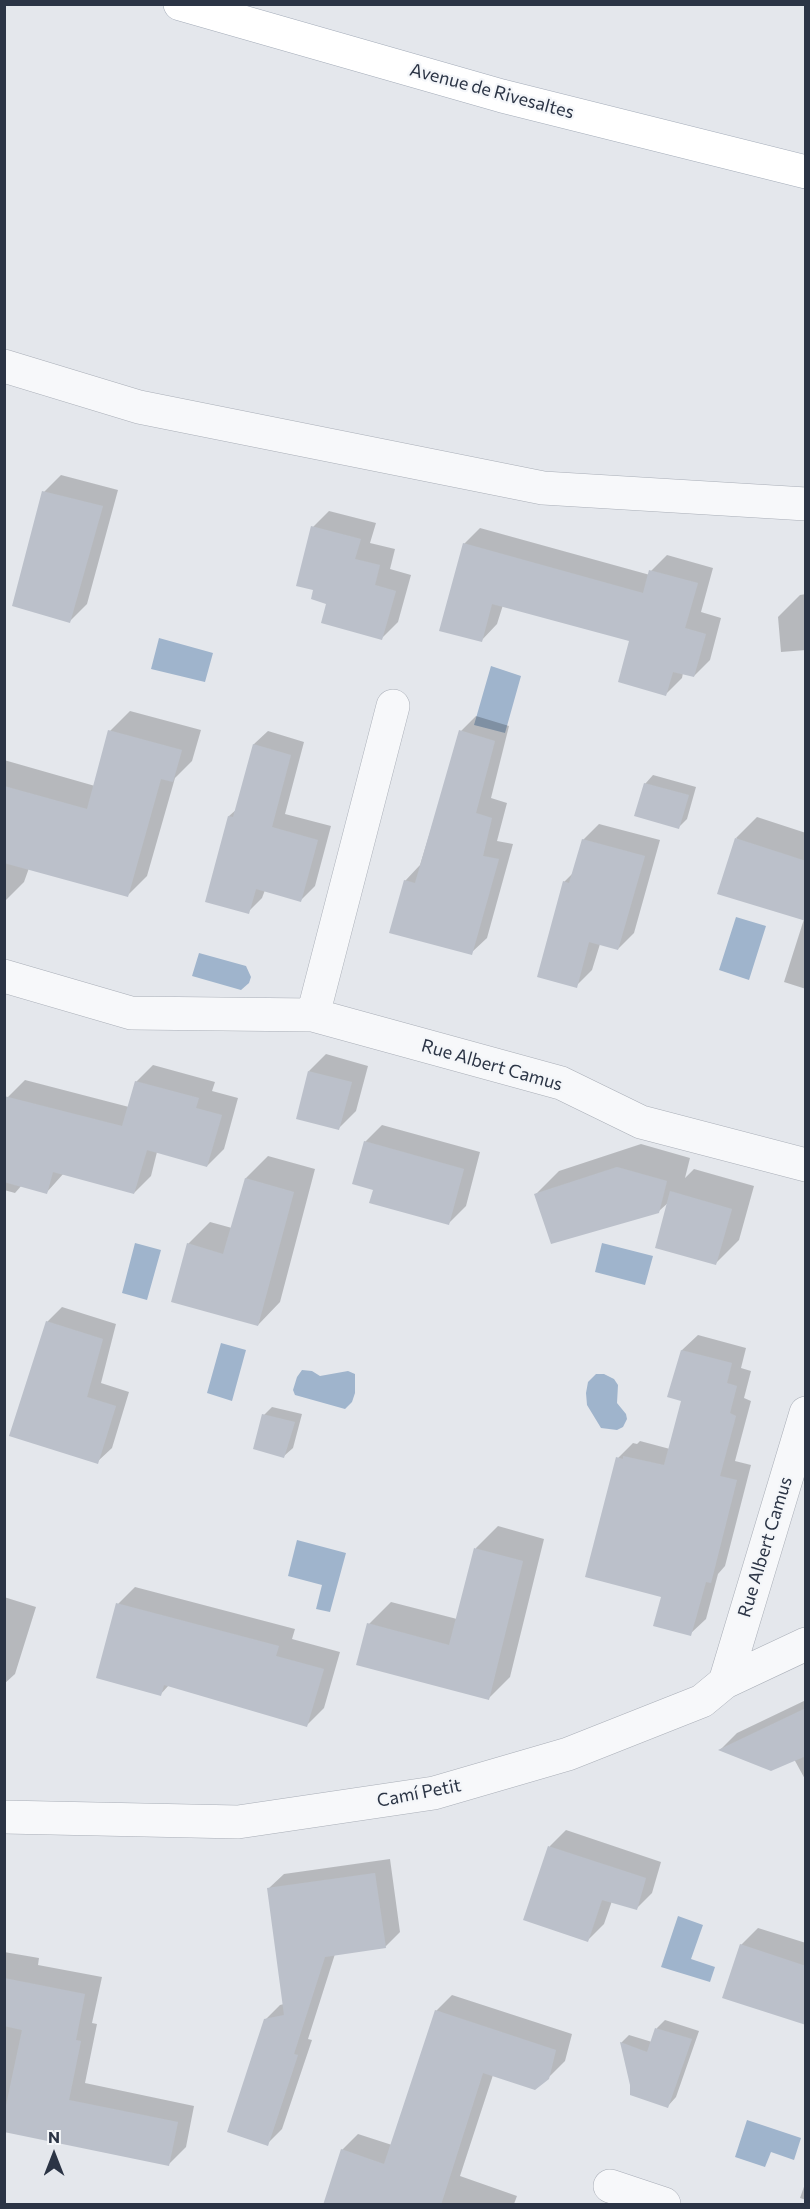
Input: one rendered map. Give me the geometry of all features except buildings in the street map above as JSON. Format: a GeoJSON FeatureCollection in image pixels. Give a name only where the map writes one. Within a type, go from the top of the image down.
{"type":"FeatureCollection","features":[{"type":"Feature","properties":{"kind":"main road","name":"Avenue de Rivesaltes"},"geometry":{"type":"LineString","coordinates":[[180,4],[502,96],[806,172]]}},
{"type":"Feature","properties":{"kind":"street"},"geometry":{"type":"LineString","coordinates":[[4,366],[138,407],[543,488],[806,504]]}},
{"type":"Feature","properties":{"kind":"street"},"geometry":{"type":"LineString","coordinates":[[313,1015],[393,706]]}},
{"type":"Feature","properties":{"kind":"street","name":"Rue Albert Camus"},"geometry":{"type":"LineString","coordinates":[[4,976],[131,1013],[313,1015],[561,1083],[641,1122],[806,1165]]}},
{"type":"Feature","properties":{"kind":"street","name":"Rue Albert Camus"},"geometry":{"type":"LineString","coordinates":[[725,1682],[806,1413]]}},
{"type":"Feature","properties":{"kind":"street","name":"Camí Petit"},"geometry":{"type":"LineString","coordinates":[[4,1817],[238,1822],[434,1793],[568,1754],[702,1701],[725,1682],[806,1644]]}},
{"type":"Feature","properties":{"kind":"street"},"geometry":{"type":"LineString","coordinates":[[610,2186],[664,2205]]}},
{"type":"Feature","properties":{"kind":"water"},"geometry":{"type":"Polygon","coordinates":[[[159,638],[213,653],[205,682],[151,669],[159,638]]]}},
{"type":"Feature","properties":{"kind":"water"},"geometry":{"type":"Polygon","coordinates":[[[491,666],[521,676],[505,733],[474,725],[491,666]]]}},
{"type":"Feature","properties":{"kind":"water"},"geometry":{"type":"Polygon","coordinates":[[[736,917],[766,926],[749,980],[719,970],[736,917]]]}},
{"type":"Feature","properties":{"kind":"water"},"geometry":{"type":"Polygon","coordinates":[[[199,953],[246,966],[251,977],[249,983],[241,990],[192,976],[199,953]]]}},
{"type":"Feature","properties":{"kind":"water"},"geometry":{"type":"Polygon","coordinates":[[[135,1243],[161,1250],[147,1300],[122,1293],[135,1243]]]}},
{"type":"Feature","properties":{"kind":"water"},"geometry":{"type":"Polygon","coordinates":[[[602,1243],[653,1256],[645,1285],[595,1272],[602,1243]]]}},
{"type":"Feature","properties":{"kind":"water"},"geometry":{"type":"Polygon","coordinates":[[[221,1343],[246,1350],[232,1401],[207,1393],[221,1343]]]}},
{"type":"Feature","properties":{"kind":"water"},"geometry":{"type":"Polygon","coordinates":[[[302,1370],[312,1371],[320,1376],[348,1371],[355,1374],[355,1393],[352,1402],[345,1409],[295,1395],[293,1390],[302,1370]]]}},
{"type":"Feature","properties":{"kind":"water"},"geometry":{"type":"Polygon","coordinates":[[[596,1374],[604,1374],[614,1379],[618,1385],[617,1403],[626,1414],[627,1419],[623,1427],[617,1430],[601,1428],[587,1405],[588,1382],[596,1374]]]}},
{"type":"Feature","properties":{"kind":"water"},"geometry":{"type":"Polygon","coordinates":[[[297,1540],[346,1553],[330,1612],[316,1609],[322,1585],[288,1576],[297,1540]]]}},
{"type":"Feature","properties":{"kind":"water"},"geometry":{"type":"Polygon","coordinates":[[[678,1916],[703,1925],[691,1959],[715,1967],[710,1982],[661,1967],[678,1916]]]}},
{"type":"Feature","properties":{"kind":"water"},"geometry":{"type":"Polygon","coordinates":[[[747,2120],[801,2138],[794,2160],[771,2152],[765,2167],[735,2157],[747,2120]]]}}]}
